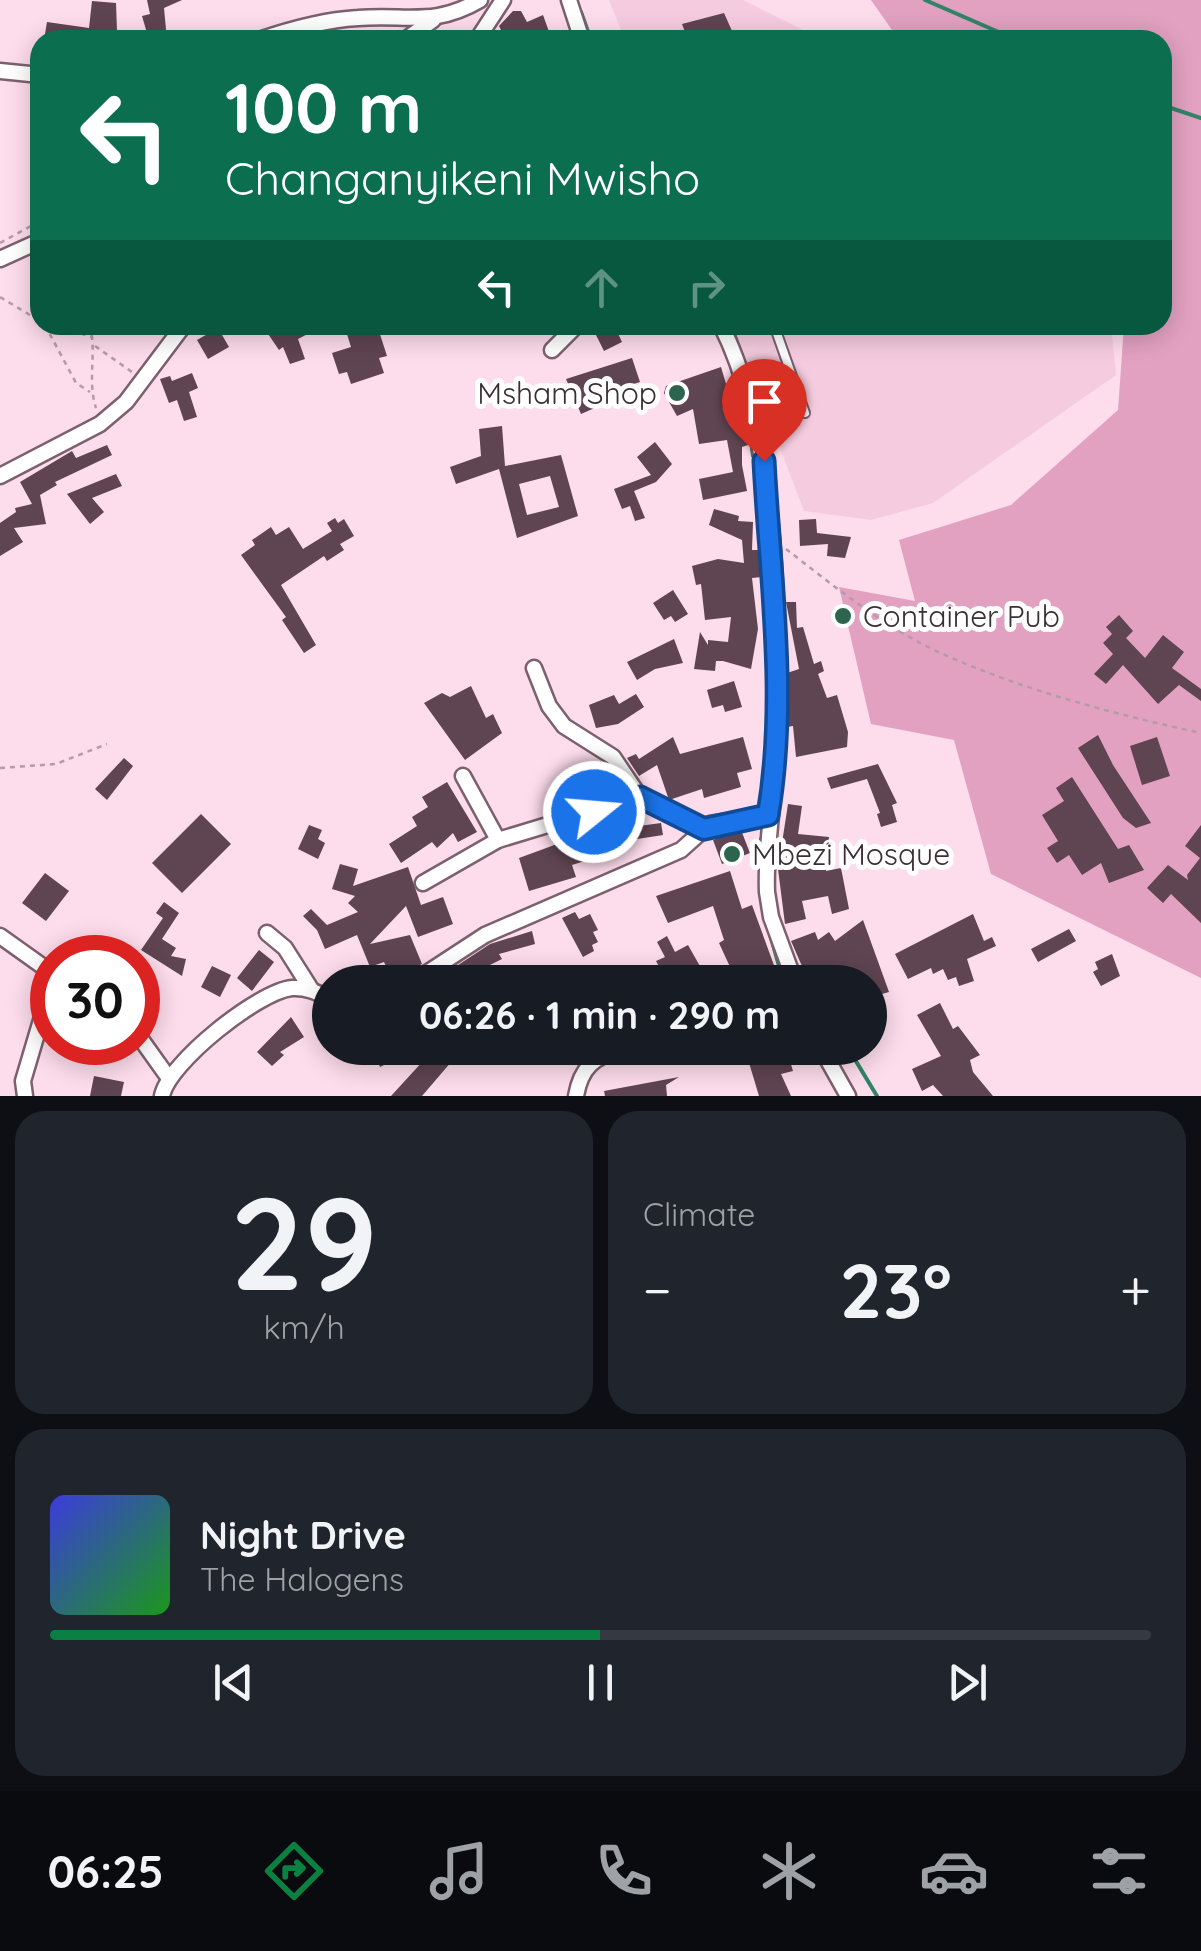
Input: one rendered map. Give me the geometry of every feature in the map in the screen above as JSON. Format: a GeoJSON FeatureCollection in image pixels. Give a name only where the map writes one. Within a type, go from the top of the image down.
{"type":"FeatureCollection","features":[{"type":"Feature","properties":{"kind":"street"},"geometry":{"type":"LineString","coordinates":[[421,30],[435,19],[480,0]]}},
{"type":"Feature","properties":{"kind":"street"},"geometry":{"type":"LineString","coordinates":[[484,30],[502,0]]}},
{"type":"Feature","properties":{"kind":"street"},"geometry":{"type":"LineString","coordinates":[[569,0],[579,30]]}},
{"type":"Feature","properties":{"kind":"street"},"geometry":{"type":"LineString","coordinates":[[289,30],[360,17],[435,19]]}},
{"type":"Feature","properties":{"kind":"street"},"geometry":{"type":"LineString","coordinates":[[0,71],[30,74]]}},
{"type":"Feature","properties":{"kind":"street"},"geometry":{"type":"LineString","coordinates":[[0,259],[30,246]]}},
{"type":"Feature","properties":{"kind":"street"},"geometry":{"type":"LineString","coordinates":[[0,476],[100,424],[126,402],[176,335]]}},
{"type":"Feature","properties":{"kind":"street"},"geometry":{"type":"LineString","coordinates":[[552,350],[566,335]]}},
{"type":"Feature","properties":{"kind":"street"},"geometry":{"type":"LineString","coordinates":[[725,335],[754,411],[764,461],[778,664],[767,892],[786,965]]}},
{"type":"Feature","properties":{"kind":"street"},"geometry":{"type":"LineString","coordinates":[[534,668],[558,720],[613,756],[640,797],[704,829]]}},
{"type":"Feature","properties":{"kind":"street"},"geometry":{"type":"LineString","coordinates":[[463,776],[498,840]]}},
{"type":"Feature","properties":{"kind":"street"},"geometry":{"type":"LineString","coordinates":[[423,884],[498,840],[640,797]]}},
{"type":"Feature","properties":{"kind":"street"},"geometry":{"type":"LineString","coordinates":[[440,965],[486,936],[681,850],[704,829],[768,815]]}},
{"type":"Feature","properties":{"kind":"street"},"geometry":{"type":"LineString","coordinates":[[267,933],[284,948],[311,989]]}},
{"type":"Feature","properties":{"kind":"street"},"geometry":{"type":"LineString","coordinates":[[0,936],[30,957]]}},
{"type":"Feature","properties":{"kind":"street"},"geometry":{"type":"LineString","coordinates":[[162,1096],[168,1077],[178,1064],[266,997],[293,988],[311,989]]}},
{"type":"Feature","properties":{"kind":"street"},"geometry":{"type":"LineString","coordinates":[[25,1096],[23,1081],[30,1057]]}},
{"type":"Feature","properties":{"kind":"street"},"geometry":{"type":"LineString","coordinates":[[159,1065],[168,1077]]}},
{"type":"Feature","properties":{"kind":"street"},"geometry":{"type":"LineString","coordinates":[[576,1096],[588,1065]]}},
{"type":"Feature","properties":{"kind":"street"},"geometry":{"type":"LineString","coordinates":[[831,1065],[848,1096]]}},
{"type":"Feature","properties":{"kind":"lane"},"geometry":{"type":"LineString","coordinates":[[778,335],[805,412]]}},
{"type":"Feature","properties":{"kind":"path"},"geometry":{"type":"LineString","coordinates":[[0,243],[30,226]]}},
{"type":"Feature","properties":{"kind":"path"},"geometry":{"type":"LineString","coordinates":[[0,296],[30,315]]}},
{"type":"Feature","properties":{"kind":"path"},"geometry":{"type":"LineString","coordinates":[[50,335],[76,383],[91,392]]}},
{"type":"Feature","properties":{"kind":"path"},"geometry":{"type":"LineString","coordinates":[[84,335],[93,338]]}},
{"type":"Feature","properties":{"kind":"path"},"geometry":{"type":"LineString","coordinates":[[92,335],[91,392],[100,424]]}},
{"type":"Feature","properties":{"kind":"path"},"geometry":{"type":"LineString","coordinates":[[95,346],[142,377]]}},
{"type":"Feature","properties":{"kind":"path"},"geometry":{"type":"LineString","coordinates":[[768,536],[862,607],[942,654],[1115,714],[1201,733]]}},
{"type":"Feature","properties":{"kind":"path"},"geometry":{"type":"LineString","coordinates":[[0,768],[56,764],[107,744]]}},
{"type":"Feature","properties":{"kind":"shaded area"},"geometry":{"type":"Polygon","coordinates":[[[609,0],[743,0],[803,30],[621,30],[609,0]]]}},
{"type":"Feature","properties":{"kind":"shaded area"},"geometry":{"type":"Polygon","coordinates":[[[871,0],[1201,0],[1201,978],[991,874],[954,740],[871,724],[839,587],[915,601],[899,540],[1011,505],[1118,410],[1123,335],[1172,335],[1172,30],[892,30],[871,0]]]}},
{"type":"Feature","properties":{"kind":"shaded area"},"geometry":{"type":"Polygon","coordinates":[[[737,335],[1112,335],[1116,375],[933,503],[871,520],[804,511],[737,335]]]}},
{"type":"Feature","properties":{"kind":"building"},"geometry":{"type":"Polygon","coordinates":[[[147,0],[182,0],[164,8],[166,30],[146,30],[142,16],[150,14],[147,0]]]}},
{"type":"Feature","properties":{"kind":"building"},"geometry":{"type":"Polygon","coordinates":[[[92,1],[116,3],[117,30],[46,30],[47,22],[89,28],[92,1]]]}},
{"type":"Feature","properties":{"kind":"building"},"geometry":{"type":"Polygon","coordinates":[[[513,11],[521,11],[527,22],[543,15],[548,30],[501,30],[499,26],[513,11]]]}},
{"type":"Feature","properties":{"kind":"building"},"geometry":{"type":"Polygon","coordinates":[[[724,13],[732,30],[684,30],[682,24],[724,13]]]}},
{"type":"Feature","properties":{"kind":"building"},"geometry":{"type":"Polygon","coordinates":[[[206,335],[222,335],[229,347],[208,359],[197,340],[206,335]]]}},
{"type":"Feature","properties":{"kind":"building"},"geometry":{"type":"Polygon","coordinates":[[[269,335],[306,335],[298,339],[305,359],[290,364],[283,347],[279,350],[269,335]]]}},
{"type":"Feature","properties":{"kind":"building"},"geometry":{"type":"Polygon","coordinates":[[[347,335],[380,335],[387,356],[379,358],[384,373],[351,384],[347,372],[339,374],[332,353],[351,347],[347,335]]]}},
{"type":"Feature","properties":{"kind":"building"},"geometry":{"type":"Polygon","coordinates":[[[596,335],[619,335],[622,342],[604,351],[596,335]]]}},
{"type":"Feature","properties":{"kind":"building"},"geometry":{"type":"Polygon","coordinates":[[[632,358],[640,382],[611,391],[613,396],[595,402],[597,407],[581,414],[566,379],[632,358]]]}},
{"type":"Feature","properties":{"kind":"building"},"geometry":{"type":"Polygon","coordinates":[[[721,367],[735,414],[740,412],[745,427],[748,445],[742,447],[742,465],[747,491],[703,500],[699,479],[733,472],[727,440],[699,444],[693,409],[677,416],[664,393],[666,386],[721,367]]]}},
{"type":"Feature","properties":{"kind":"building"},"geometry":{"type":"Polygon","coordinates":[[[192,373],[198,388],[189,392],[197,417],[184,421],[177,400],[169,403],[160,379],[170,376],[172,381],[192,373]]]}},
{"type":"Feature","properties":{"kind":"building"},"geometry":{"type":"Polygon","coordinates":[[[502,426],[505,466],[561,455],[578,516],[517,538],[499,469],[456,484],[450,467],[481,456],[479,429],[502,426]],[[550,476],[519,484],[527,515],[559,507],[550,476]]]}},
{"type":"Feature","properties":{"kind":"building"},"geometry":{"type":"Polygon","coordinates":[[[655,442],[672,464],[656,482],[634,491],[645,518],[635,521],[630,506],[622,509],[614,489],[651,475],[637,457],[655,442]]]}},
{"type":"Feature","properties":{"kind":"building"},"geometry":{"type":"Polygon","coordinates":[[[107,445],[112,455],[55,482],[57,485],[40,495],[46,524],[14,528],[23,542],[0,556],[0,523],[16,512],[15,508],[32,504],[20,482],[72,451],[76,458],[107,445]]]}},
{"type":"Feature","properties":{"kind":"building"},"geometry":{"type":"Polygon","coordinates":[[[116,474],[122,486],[92,498],[104,512],[90,524],[67,494],[116,474]]]}},
{"type":"Feature","properties":{"kind":"building"},"geometry":{"type":"Polygon","coordinates":[[[714,509],[739,516],[738,521],[753,522],[752,550],[760,550],[762,577],[752,578],[758,629],[751,669],[716,661],[715,671],[694,669],[700,632],[708,645],[708,640],[728,642],[731,617],[705,620],[701,584],[696,585],[692,566],[718,559],[744,563],[742,540],[709,525],[714,509]]]}},
{"type":"Feature","properties":{"kind":"building"},"geometry":{"type":"Polygon","coordinates":[[[335,518],[338,523],[344,519],[354,536],[340,544],[344,550],[327,561],[324,556],[281,585],[316,645],[304,653],[282,620],[286,617],[241,555],[255,545],[252,540],[271,527],[276,535],[289,527],[303,549],[332,531],[327,523],[335,518]]]}},
{"type":"Feature","properties":{"kind":"building"},"geometry":{"type":"Polygon","coordinates":[[[816,519],[817,533],[851,537],[845,558],[827,556],[828,544],[800,546],[799,520],[816,519]]]}},
{"type":"Feature","properties":{"kind":"building"},"geometry":{"type":"Polygon","coordinates":[[[673,590],[688,614],[675,622],[671,616],[664,620],[653,603],[673,590]]]}},
{"type":"Feature","properties":{"kind":"building"},"geometry":{"type":"Polygon","coordinates":[[[786,602],[796,602],[797,628],[803,627],[814,664],[821,661],[824,671],[818,674],[827,698],[837,695],[848,732],[847,747],[796,757],[793,726],[787,727],[787,673],[799,669],[786,602]]]}},
{"type":"Feature","properties":{"kind":"building"},"geometry":{"type":"Polygon","coordinates":[[[1119,615],[1133,631],[1126,638],[1145,658],[1163,635],[1184,652],[1172,668],[1201,689],[1201,701],[1179,685],[1158,704],[1123,665],[1106,684],[1094,674],[1113,654],[1103,643],[1112,634],[1106,627],[1119,615]]]}},
{"type":"Feature","properties":{"kind":"building"},"geometry":{"type":"Polygon","coordinates":[[[674,639],[683,663],[655,669],[637,680],[627,662],[674,639]]]}},
{"type":"Feature","properties":{"kind":"building"},"geometry":{"type":"Polygon","coordinates":[[[734,681],[742,707],[725,712],[723,705],[712,708],[707,690],[734,681]]]}},
{"type":"Feature","properties":{"kind":"building"},"geometry":{"type":"Polygon","coordinates":[[[471,686],[486,718],[493,714],[502,733],[465,760],[424,703],[442,693],[450,697],[471,686]]]}},
{"type":"Feature","properties":{"kind":"building"},"geometry":{"type":"Polygon","coordinates":[[[636,694],[644,707],[618,724],[596,728],[589,705],[614,695],[619,704],[636,694]]]}},
{"type":"Feature","properties":{"kind":"building"},"geometry":{"type":"Polygon","coordinates":[[[1098,735],[1151,823],[1136,828],[1123,818],[1078,748],[1098,735]]]}},
{"type":"Feature","properties":{"kind":"building"},"geometry":{"type":"Polygon","coordinates":[[[673,737],[680,754],[743,737],[752,769],[737,773],[741,787],[704,798],[702,789],[669,800],[657,765],[639,776],[627,758],[636,754],[639,759],[673,737]]]}},
{"type":"Feature","properties":{"kind":"building"},"geometry":{"type":"Polygon","coordinates":[[[1157,737],[1170,776],[1142,785],[1130,746],[1157,737]]]}},
{"type":"Feature","properties":{"kind":"building"},"geometry":{"type":"Polygon","coordinates":[[[124,758],[133,766],[107,800],[95,789],[124,758]]]}},
{"type":"Feature","properties":{"kind":"building"},"geometry":{"type":"Polygon","coordinates":[[[878,764],[897,803],[892,805],[897,822],[881,827],[867,779],[831,789],[827,778],[878,764]]]}},
{"type":"Feature","properties":{"kind":"building"},"geometry":{"type":"Polygon","coordinates":[[[1072,777],[1118,849],[1129,845],[1144,870],[1109,883],[1101,863],[1082,875],[1069,855],[1057,863],[1047,848],[1058,841],[1042,815],[1064,801],[1056,788],[1072,777]]]}},
{"type":"Feature","properties":{"kind":"building"},"geometry":{"type":"Polygon","coordinates":[[[447,782],[477,832],[458,842],[453,833],[437,848],[432,842],[401,863],[389,844],[417,826],[412,817],[428,807],[422,797],[447,782]]]}},
{"type":"Feature","properties":{"kind":"building"},"geometry":{"type":"Polygon","coordinates":[[[788,804],[802,806],[798,834],[829,837],[826,871],[841,868],[849,909],[832,914],[828,896],[802,901],[806,919],[785,924],[778,869],[788,804]]]}},
{"type":"Feature","properties":{"kind":"building"},"geometry":{"type":"Polygon","coordinates":[[[201,814],[231,844],[182,893],[152,863],[201,814]]]}},
{"type":"Feature","properties":{"kind":"building"},"geometry":{"type":"Polygon","coordinates":[[[639,822],[639,826],[661,823],[663,835],[618,842],[616,826],[639,822]]]}},
{"type":"Feature","properties":{"kind":"building"},"geometry":{"type":"Polygon","coordinates":[[[309,825],[322,830],[318,839],[325,843],[318,859],[298,849],[309,825]]]}},
{"type":"Feature","properties":{"kind":"building"},"geometry":{"type":"Polygon","coordinates":[[[1201,825],[1201,923],[1171,894],[1163,903],[1147,888],[1168,865],[1188,880],[1187,875],[1200,858],[1185,846],[1201,825]]]}},
{"type":"Feature","properties":{"kind":"building"},"geometry":{"type":"Polygon","coordinates":[[[581,830],[594,858],[572,865],[576,877],[529,891],[519,858],[568,840],[567,836],[581,830]]]}},
{"type":"Feature","properties":{"kind":"building"},"geometry":{"type":"Polygon","coordinates":[[[741,830],[750,853],[722,864],[713,840],[741,830]]]}},
{"type":"Feature","properties":{"kind":"building"},"geometry":{"type":"Polygon","coordinates":[[[340,864],[358,869],[353,886],[408,867],[421,905],[443,897],[453,924],[418,937],[406,906],[370,944],[410,935],[422,964],[369,965],[357,935],[325,949],[317,930],[303,916],[311,909],[327,925],[358,912],[348,903],[355,896],[332,889],[340,864]]]}},
{"type":"Feature","properties":{"kind":"building"},"geometry":{"type":"Polygon","coordinates":[[[730,871],[742,909],[752,905],[774,965],[729,965],[719,943],[724,940],[713,906],[668,923],[656,896],[730,871]]]}},
{"type":"Feature","properties":{"kind":"building"},"geometry":{"type":"Polygon","coordinates":[[[45,873],[69,891],[46,921],[22,903],[45,873]]]}},
{"type":"Feature","properties":{"kind":"building"},"geometry":{"type":"Polygon","coordinates":[[[164,902],[179,913],[162,939],[176,948],[171,956],[186,959],[182,976],[160,962],[160,935],[151,935],[163,918],[156,913],[164,902]]]}},
{"type":"Feature","properties":{"kind":"building"},"geometry":{"type":"Polygon","coordinates":[[[575,912],[579,919],[590,914],[598,930],[593,932],[598,942],[592,945],[594,951],[583,957],[562,918],[575,912]]]}},
{"type":"Feature","properties":{"kind":"building"},"geometry":{"type":"Polygon","coordinates":[[[973,914],[984,941],[992,937],[996,946],[967,959],[974,981],[959,986],[956,977],[948,980],[943,969],[933,974],[931,968],[908,979],[895,954],[973,914]]]}},
{"type":"Feature","properties":{"kind":"building"},"geometry":{"type":"Polygon","coordinates":[[[863,920],[879,965],[802,965],[791,941],[815,932],[818,940],[829,932],[835,941],[863,920]]]}},
{"type":"Feature","properties":{"kind":"building"},"geometry":{"type":"Polygon","coordinates":[[[1069,929],[1076,941],[1038,962],[1031,949],[1069,929]]]}},
{"type":"Feature","properties":{"kind":"building"},"geometry":{"type":"Polygon","coordinates":[[[532,931],[535,944],[499,954],[502,959],[490,965],[458,965],[490,944],[532,931]]]}},
{"type":"Feature","properties":{"kind":"building"},"geometry":{"type":"Polygon","coordinates":[[[667,936],[675,952],[688,945],[699,965],[658,965],[656,961],[665,957],[657,942],[667,936]]]}},
{"type":"Feature","properties":{"kind":"building"},"geometry":{"type":"Polygon","coordinates":[[[259,950],[274,962],[252,991],[237,978],[259,950]]]}},
{"type":"Feature","properties":{"kind":"building"},"geometry":{"type":"Polygon","coordinates":[[[1112,954],[1120,976],[1101,986],[1093,972],[1098,969],[1095,962],[1112,954]]]}},
{"type":"Feature","properties":{"kind":"building"},"geometry":{"type":"Polygon","coordinates":[[[212,966],[231,975],[220,997],[201,987],[212,966]]]}},
{"type":"Feature","properties":{"kind":"building"},"geometry":{"type":"Polygon","coordinates":[[[940,1003],[953,1029],[958,1026],[980,1055],[970,1060],[973,1072],[993,1096],[943,1096],[933,1085],[922,1091],[912,1069],[941,1056],[917,1015],[940,1003]]]}},
{"type":"Feature","properties":{"kind":"building"},"geometry":{"type":"Polygon","coordinates":[[[291,1017],[304,1037],[280,1052],[284,1055],[272,1066],[257,1052],[291,1017]]]}},
{"type":"Feature","properties":{"kind":"building"},"geometry":{"type":"Polygon","coordinates":[[[419,1065],[449,1065],[422,1096],[391,1096],[419,1065]]]}},
{"type":"Feature","properties":{"kind":"building"},"geometry":{"type":"Polygon","coordinates":[[[750,1065],[791,1065],[793,1071],[781,1074],[791,1096],[759,1096],[750,1065]]]}},
{"type":"Feature","properties":{"kind":"building"},"geometry":{"type":"Polygon","coordinates":[[[94,1076],[124,1082],[121,1096],[90,1096],[94,1076]]]}},
{"type":"Feature","properties":{"kind":"building"},"geometry":{"type":"Polygon","coordinates":[[[679,1077],[666,1085],[667,1096],[605,1096],[604,1091],[679,1077]]]}},
{"type":"Feature","properties":{"kind":"waterway"},"geometry":{"type":"LineString","coordinates":[[925,0],[994,30]]}},
{"type":"Feature","properties":{"kind":"waterway"},"geometry":{"type":"LineString","coordinates":[[581,12],[587,30]]}},
{"type":"Feature","properties":{"kind":"waterway"},"geometry":{"type":"LineString","coordinates":[[1172,108],[1201,118]]}},
{"type":"Feature","properties":{"kind":"waterway"},"geometry":{"type":"LineString","coordinates":[[735,335],[761,410],[763,432]]}},
{"type":"Feature","properties":{"kind":"waterway"},"geometry":{"type":"LineString","coordinates":[[732,370],[741,400]]}},
{"type":"Feature","properties":{"kind":"waterway"},"geometry":{"type":"LineString","coordinates":[[751,441],[753,456]]}},
{"type":"Feature","properties":{"kind":"waterway"},"geometry":{"type":"LineString","coordinates":[[755,464],[758,487]]}},
{"type":"Feature","properties":{"kind":"waterway"},"geometry":{"type":"LineString","coordinates":[[759,494],[762,524]]}},
{"type":"Feature","properties":{"kind":"waterway"},"geometry":{"type":"LineString","coordinates":[[762,532],[767,616]]}},
{"type":"Feature","properties":{"kind":"waterway"},"geometry":{"type":"LineString","coordinates":[[766,627],[768,681]]}},
{"type":"Feature","properties":{"kind":"waterway"},"geometry":{"type":"LineString","coordinates":[[764,789],[769,697]]}},
{"type":"Feature","properties":{"kind":"waterway"},"geometry":{"type":"LineString","coordinates":[[760,865],[761,839]]}},
{"type":"Feature","properties":{"kind":"waterway"},"geometry":{"type":"LineString","coordinates":[[769,931],[779,965]]}},
{"type":"Feature","properties":{"kind":"waterway"},"geometry":{"type":"LineString","coordinates":[[858,1065],[877,1096]]}},
{"type":"Feature","properties":{"kind":"place","name":"Msham Shop"},"geometry":{"type":"Point","coordinates":[677,393]}},
{"type":"Feature","properties":{"kind":"place","name":"Container Pub"},"geometry":{"type":"Point","coordinates":[843,616]}},
{"type":"Feature","properties":{"kind":"place","name":"Mbezi Mosque"},"geometry":{"type":"Point","coordinates":[732,854]}},
{"type":"Feature","properties":{"kind":"route"},"geometry":{"type":"LineString","coordinates":[[594,812],[640,797],[704,829],[710,824],[768,815],[775,768],[778,664],[764,461]]}}]}
